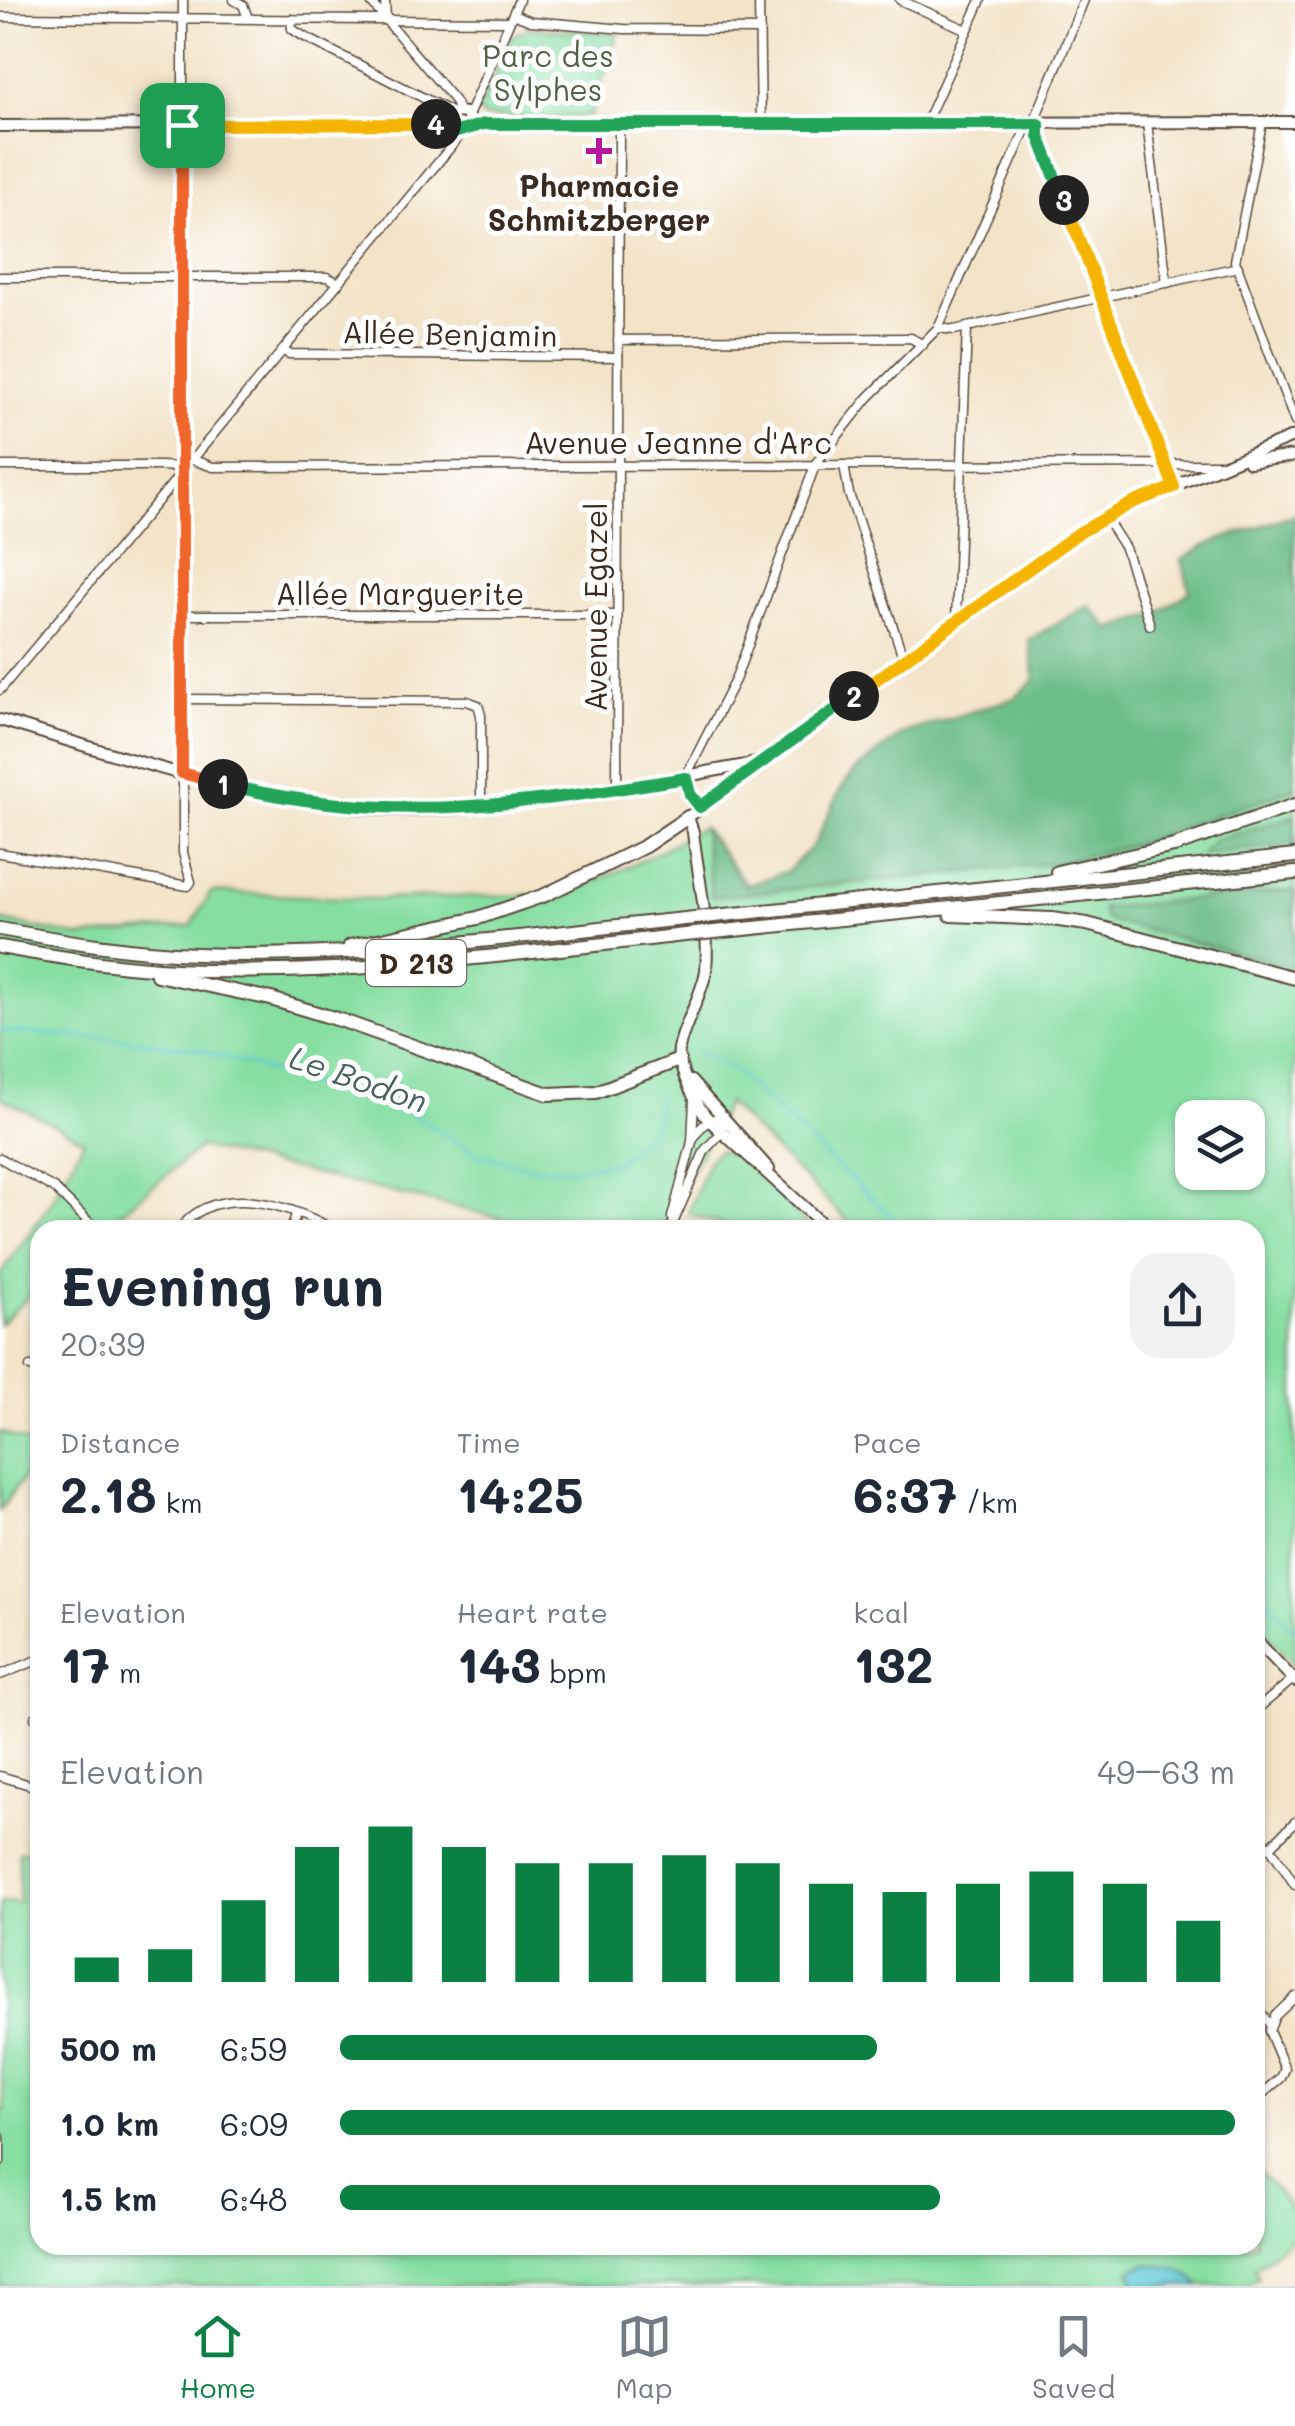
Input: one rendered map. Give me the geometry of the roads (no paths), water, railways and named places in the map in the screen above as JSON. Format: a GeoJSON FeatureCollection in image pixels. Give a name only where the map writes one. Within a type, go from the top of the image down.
{"type":"FeatureCollection","features":[{"type":"Feature","properties":{"kind":"highway"},"geometry":{"type":"LineString","coordinates":[[1020,884],[1035,875],[1174,846],[1295,805]]}},
{"type":"Feature","properties":{"kind":"highway"},"geometry":{"type":"LineString","coordinates":[[340,952],[358,942],[433,929],[545,895],[631,853],[688,817]]}},
{"type":"Feature","properties":{"kind":"highway","name":"D 213"},"geometry":{"type":"LineString","coordinates":[[0,929],[166,952],[340,952],[1295,856]]}},
{"type":"Feature","properties":{"kind":"highway","name":"D 213"},"geometry":{"type":"LineString","coordinates":[[0,947],[146,968],[244,972],[372,967],[1295,873]]}},
{"type":"Feature","properties":{"kind":"highway"},"geometry":{"type":"LineString","coordinates":[[935,910],[947,915],[1087,924],[1295,978]]}},
{"type":"Feature","properties":{"kind":"highway"},"geometry":{"type":"LineString","coordinates":[[146,968],[160,976],[271,999],[343,1021],[548,1094],[596,1092],[679,1060]]}},
{"type":"Feature","properties":{"kind":"street"},"geometry":{"type":"LineString","coordinates":[[0,854],[188,886],[191,882],[183,853],[182,773],[183,0]]}},
{"type":"Feature","properties":{"kind":"street"},"geometry":{"type":"LineString","coordinates":[[234,0],[244,5],[248,18]]}},
{"type":"Feature","properties":{"kind":"street"},"geometry":{"type":"LineString","coordinates":[[369,0],[454,100],[460,121]]}},
{"type":"Feature","properties":{"kind":"street"},"geometry":{"type":"LineString","coordinates":[[385,0],[386,19]]}},
{"type":"Feature","properties":{"kind":"street"},"geometry":{"type":"LineString","coordinates":[[0,690],[450,148],[460,121],[476,100],[519,0]]}},
{"type":"Feature","properties":{"kind":"street"},"geometry":{"type":"LineString","coordinates":[[759,0],[761,124]]}},
{"type":"Feature","properties":{"kind":"street"},"geometry":{"type":"LineString","coordinates":[[900,0],[967,30]]}},
{"type":"Feature","properties":{"kind":"street"},"geometry":{"type":"LineString","coordinates":[[926,122],[981,0]]}},
{"type":"Feature","properties":{"kind":"street"},"geometry":{"type":"LineString","coordinates":[[700,807],[690,794],[686,778],[735,680],[816,464],[868,398],[938,328],[1033,124],[1084,0]]}},
{"type":"Feature","properties":{"kind":"street"},"geometry":{"type":"LineString","coordinates":[[0,18],[511,17],[624,29],[760,30]]}},
{"type":"Feature","properties":{"kind":"street"},"geometry":{"type":"LineString","coordinates":[[291,19],[292,29],[303,36],[460,121]]}},
{"type":"Feature","properties":{"kind":"street"},"geometry":{"type":"LineString","coordinates":[[0,126],[460,121],[1295,122]]}},
{"type":"Feature","properties":{"kind":"street"},"geometry":{"type":"LineString","coordinates":[[1147,123],[1168,284]]}},
{"type":"Feature","properties":{"kind":"street"},"geometry":{"type":"LineString","coordinates":[[1262,123],[1236,260],[1295,422]]}},
{"type":"Feature","properties":{"kind":"street","name":"Avenue Egazel"},"geometry":{"type":"LineString","coordinates":[[617,789],[619,124]]}},
{"type":"Feature","properties":{"kind":"street"},"geometry":{"type":"LineString","coordinates":[[1033,124],[1174,487]]}},
{"type":"Feature","properties":{"kind":"street"},"geometry":{"type":"LineString","coordinates":[[619,225],[702,228]]}},
{"type":"Feature","properties":{"kind":"street"},"geometry":{"type":"LineString","coordinates":[[938,328],[967,327],[1238,268]]}},
{"type":"Feature","properties":{"kind":"street"},"geometry":{"type":"LineString","coordinates":[[0,277],[327,277],[339,283]]}},
{"type":"Feature","properties":{"kind":"street"},"geometry":{"type":"LineString","coordinates":[[956,622],[967,327]]}},
{"type":"Feature","properties":{"kind":"street"},"geometry":{"type":"LineString","coordinates":[[618,340],[911,338],[923,345]]}},
{"type":"Feature","properties":{"kind":"street","name":"Allée Benjamin"},"geometry":{"type":"LineString","coordinates":[[283,350],[288,354],[618,357]]}},
{"type":"Feature","properties":{"kind":"street"},"geometry":{"type":"LineString","coordinates":[[692,1142],[694,1099],[679,1060],[680,1044],[701,993],[706,968],[693,832],[688,817],[1106,516],[1295,436]]}},
{"type":"Feature","properties":{"kind":"street"},"geometry":{"type":"LineString","coordinates":[[1233,464],[1295,456]]}},
{"type":"Feature","properties":{"kind":"street","name":"Avenue Jeanne d'Arc"},"geometry":{"type":"LineString","coordinates":[[193,460],[212,466],[1233,464]]}},
{"type":"Feature","properties":{"kind":"street"},"geometry":{"type":"LineString","coordinates":[[844,464],[849,494],[904,660]]}},
{"type":"Feature","properties":{"kind":"street"},"geometry":{"type":"LineString","coordinates":[[0,466],[160,466],[178,467],[182,472]]}},
{"type":"Feature","properties":{"kind":"street"},"geometry":{"type":"LineString","coordinates":[[1106,516],[1125,548],[1150,625]]}},
{"type":"Feature","properties":{"kind":"street","name":"Allée Marguerite"},"geometry":{"type":"LineString","coordinates":[[182,615],[617,616]]}},
{"type":"Feature","properties":{"kind":"street"},"geometry":{"type":"LineString","coordinates":[[182,699],[468,701],[478,705],[481,715],[481,808]]}},
{"type":"Feature","properties":{"kind":"street"},"geometry":{"type":"LineString","coordinates":[[0,720],[182,773],[302,802],[360,808],[481,808],[686,778],[763,762]]}},
{"type":"Feature","properties":{"kind":"street"},"geometry":{"type":"LineString","coordinates":[[703,772],[712,785],[714,797]]}},
{"type":"Feature","properties":{"kind":"street"},"geometry":{"type":"LineString","coordinates":[[688,1077],[782,1186]]}},
{"type":"Feature","properties":{"kind":"street"},"geometry":{"type":"LineString","coordinates":[[694,1099],[721,1133],[818,1220]]}},
{"type":"Feature","properties":{"kind":"street"},"geometry":{"type":"LineString","coordinates":[[672,1220],[698,1129],[708,1120],[724,1116]]}},
{"type":"Feature","properties":{"kind":"street"},"geometry":{"type":"LineString","coordinates":[[674,1220],[700,1160],[721,1133],[724,1116]]}},
{"type":"Feature","properties":{"kind":"street"},"geometry":{"type":"LineString","coordinates":[[0,1158],[55,1188],[87,1220]]}},
{"type":"Feature","properties":{"kind":"street"},"geometry":{"type":"LineString","coordinates":[[189,1220],[199,1210],[214,1205],[266,1201],[311,1220]]}},
{"type":"Feature","properties":{"kind":"street"},"geometry":{"type":"LineString","coordinates":[[294,1220],[296,1214]]}},
{"type":"Feature","properties":{"kind":"street"},"geometry":{"type":"LineString","coordinates":[[1265,1649],[1294,1680],[1265,1703]]}},
{"type":"Feature","properties":{"kind":"street"},"geometry":{"type":"LineString","coordinates":[[0,1675],[30,1663]]}},
{"type":"Feature","properties":{"kind":"street"},"geometry":{"type":"LineString","coordinates":[[0,1776],[30,1785]]}},
{"type":"Feature","properties":{"kind":"street"},"geometry":{"type":"LineString","coordinates":[[1270,1846],[1295,1822]]}},
{"type":"Feature","properties":{"kind":"street"},"geometry":{"type":"LineString","coordinates":[[1265,1841],[1295,1885]]}},
{"type":"Feature","properties":{"kind":"street"},"geometry":{"type":"LineString","coordinates":[[1270,2024],[1295,1998]]}},
{"type":"Feature","properties":{"kind":"street"},"geometry":{"type":"LineString","coordinates":[[1265,2019],[1285,2069],[1265,2092]]}},
{"type":"Feature","properties":{"kind":"street"},"geometry":{"type":"LineString","coordinates":[[0,2137],[0,2162]]}},
{"type":"Feature","properties":{"kind":"water"},"geometry":{"type":"Polygon","coordinates":[[[1148,2264],[1184,2273],[1200,2286],[1135,2286],[1130,2270],[1148,2264]]]}},
{"type":"Feature","properties":{"kind":"waterway","name":"Le Bodon"},"geometry":{"type":"LineString","coordinates":[[0,1031],[131,1040],[201,1050],[413,1115],[478,1155],[532,1167],[566,1170],[616,1163],[647,1135],[654,1124],[659,1097]]}},
{"type":"Feature","properties":{"kind":"waterway"},"geometry":{"type":"LineString","coordinates":[[696,1050],[734,1070],[895,1220]]}},
{"type":"Feature","properties":{"kind":"waterway"},"geometry":{"type":"LineString","coordinates":[[1265,1597],[1295,1631]]}},
{"type":"Feature","properties":{"kind":"place","name":"Pharmacie Schmitzberger"},"geometry":{"type":"Point","coordinates":[599,151]}},
{"type":"Feature","properties":{"kind":"park label","name":"Parc des Sylphes"},"geometry":{"type":"Point","coordinates":[548,72]}}]}
